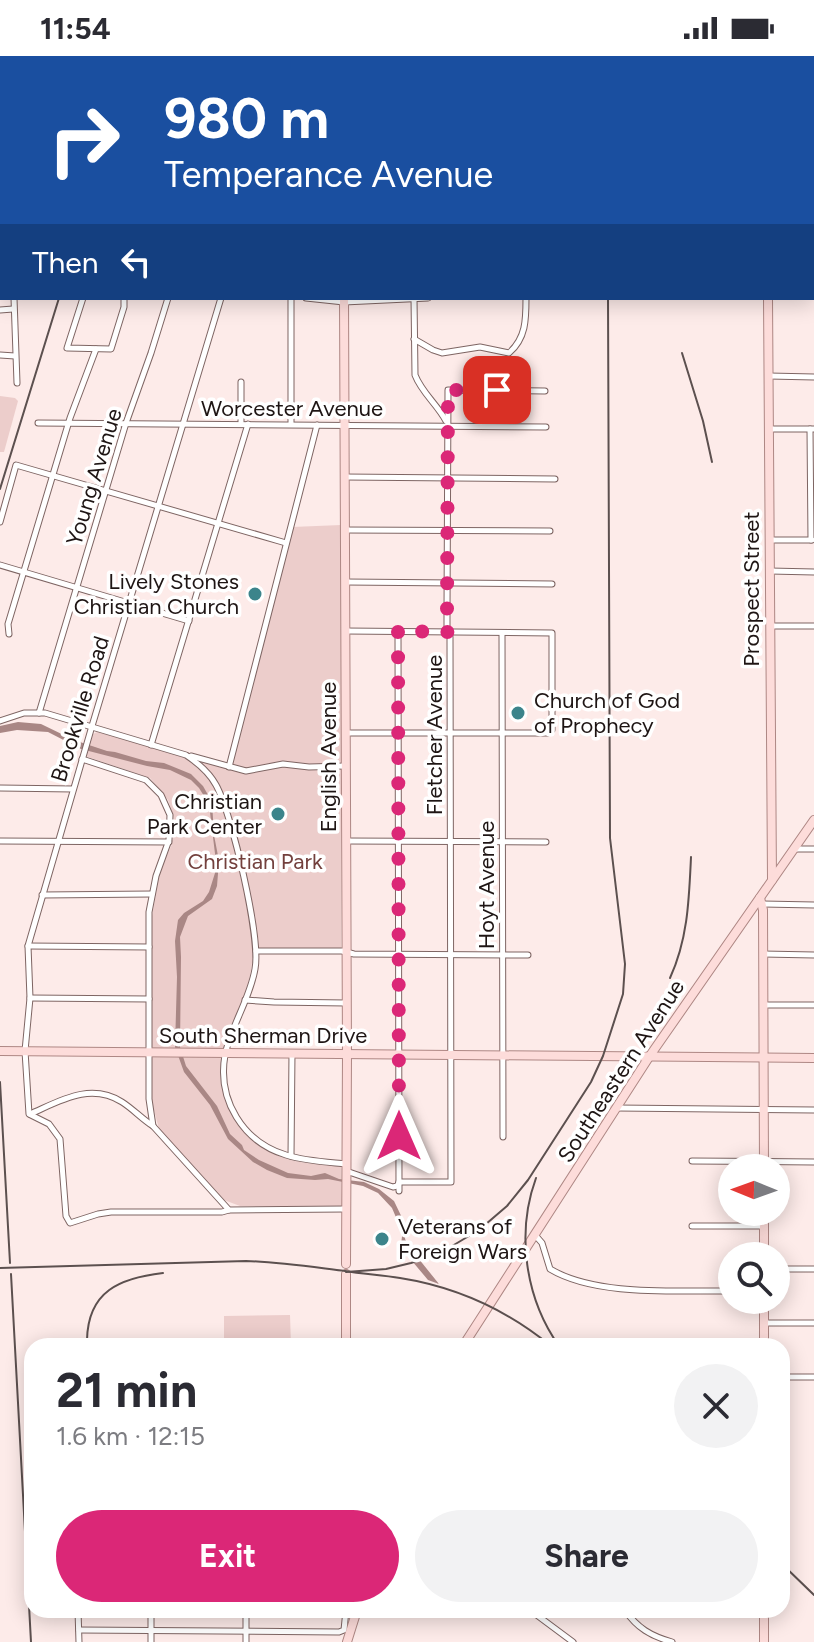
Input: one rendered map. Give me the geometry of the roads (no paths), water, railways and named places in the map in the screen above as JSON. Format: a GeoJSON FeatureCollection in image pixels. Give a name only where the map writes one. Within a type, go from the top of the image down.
{"type":"FeatureCollection","features":[{"type":"Feature","properties":{"kind":"main road","name":"English Avenue"},"geometry":{"type":"LineString","coordinates":[[344,300],[346,1338]]}},
{"type":"Feature","properties":{"kind":"main road","name":"Prospect Street"},"geometry":{"type":"LineString","coordinates":[[768,300],[772,881]]}},
{"type":"Feature","properties":{"kind":"main road","name":"Southeastern Avenue"},"geometry":{"type":"LineString","coordinates":[[468,1338],[649,1057],[761,901],[814,820]]}},
{"type":"Feature","properties":{"kind":"main road"},"geometry":{"type":"LineString","coordinates":[[761,901],[764,1154]]}},
{"type":"Feature","properties":{"kind":"main road","name":"South Sherman Drive"},"geometry":{"type":"LineString","coordinates":[[0,1051],[814,1058]]}},
{"type":"Feature","properties":{"kind":"main road"},"geometry":{"type":"LineString","coordinates":[[764,1226],[764,1242]]}},
{"type":"Feature","properties":{"kind":"main road"},"geometry":{"type":"LineString","coordinates":[[764,1314],[764,1338]]}},
{"type":"Feature","properties":{"kind":"main road"},"geometry":{"type":"LineString","coordinates":[[350,1642],[357,1618]]}},
{"type":"Feature","properties":{"kind":"main road"},"geometry":{"type":"LineString","coordinates":[[764,1618],[764,1642]]}},
{"type":"Feature","properties":{"kind":"street"},"geometry":{"type":"LineString","coordinates":[[14,300],[17,383]]}},
{"type":"Feature","properties":{"kind":"street"},"geometry":{"type":"LineString","coordinates":[[82,300],[67,348],[111,349],[124,300]]}},
{"type":"Feature","properties":{"kind":"street","name":"Young Avenue"},"geometry":{"type":"LineString","coordinates":[[39,713],[126,423],[167,300]]}},
{"type":"Feature","properties":{"kind":"street","name":"Brookville Road"},"geometry":{"type":"LineString","coordinates":[[29,1114],[25,1051],[30,998],[28,946],[220,300]]}},
{"type":"Feature","properties":{"kind":"street"},"geometry":{"type":"LineString","coordinates":[[291,300],[291,424]]}},
{"type":"Feature","properties":{"kind":"street"},"geometry":{"type":"LineString","coordinates":[[414,300],[416,378],[440,409],[447,425]]}},
{"type":"Feature","properties":{"kind":"street"},"geometry":{"type":"LineString","coordinates":[[414,339],[441,353],[480,347],[508,353],[525,330],[526,300]]}},
{"type":"Feature","properties":{"kind":"street"},"geometry":{"type":"LineString","coordinates":[[0,310],[13,309]]}},
{"type":"Feature","properties":{"kind":"street"},"geometry":{"type":"LineString","coordinates":[[9,634],[8,624],[69,422],[96,349]]}},
{"type":"Feature","properties":{"kind":"street"},"geometry":{"type":"LineString","coordinates":[[0,355],[15,356]]}},
{"type":"Feature","properties":{"kind":"street"},"geometry":{"type":"LineString","coordinates":[[768,376],[814,377]]}},
{"type":"Feature","properties":{"kind":"street"},"geometry":{"type":"LineString","coordinates":[[151,745],[218,523],[244,424],[241,382]]}},
{"type":"Feature","properties":{"kind":"street","name":"Fletcher Avenue"},"geometry":{"type":"LineString","coordinates":[[397,1187],[451,1182],[448,390],[545,391]]}},
{"type":"Feature","properties":{"kind":"street","name":"Worcester Avenue"},"geometry":{"type":"LineString","coordinates":[[38,423],[546,427]]}},
{"type":"Feature","properties":{"kind":"street"},"geometry":{"type":"LineString","coordinates":[[229,767],[317,425]]}},
{"type":"Feature","properties":{"kind":"street"},"geometry":{"type":"LineString","coordinates":[[769,429],[812,429],[813,540],[769,540]]}},
{"type":"Feature","properties":{"kind":"street"},"geometry":{"type":"LineString","coordinates":[[0,522],[16,465],[286,543]]}},
{"type":"Feature","properties":{"kind":"street"},"geometry":{"type":"LineString","coordinates":[[344,477],[555,479]]}},
{"type":"Feature","properties":{"kind":"street"},"geometry":{"type":"LineString","coordinates":[[344,530],[550,531]]}},
{"type":"Feature","properties":{"kind":"street"},"geometry":{"type":"LineString","coordinates":[[0,565],[189,621]]}},
{"type":"Feature","properties":{"kind":"street"},"geometry":{"type":"LineString","coordinates":[[769,571],[814,572]]}},
{"type":"Feature","properties":{"kind":"street"},"geometry":{"type":"LineString","coordinates":[[346,582],[552,584]]}},
{"type":"Feature","properties":{"kind":"street"},"geometry":{"type":"LineString","coordinates":[[770,626],[814,626]]}},
{"type":"Feature","properties":{"kind":"street"},"geometry":{"type":"LineString","coordinates":[[345,733],[551,732],[553,695],[552,633],[346,631]]}},
{"type":"Feature","properties":{"kind":"street"},"geometry":{"type":"LineString","coordinates":[[186,755],[206,771],[220,793],[242,876],[256,951],[254,974],[225,1053],[224,1085],[235,1116],[246,1130],[275,1151],[397,1187],[398,631]]}},
{"type":"Feature","properties":{"kind":"street","name":"Hoyt Avenue"},"geometry":{"type":"LineString","coordinates":[[502,633],[503,1137]]}},
{"type":"Feature","properties":{"kind":"street"},"geometry":{"type":"LineString","coordinates":[[0,721],[20,714],[39,713],[249,771],[279,764],[345,766]]}},
{"type":"Feature","properties":{"kind":"street"},"geometry":{"type":"LineString","coordinates":[[83,756],[138,776],[162,796],[169,812],[169,842],[156,876],[149,912],[149,1104],[153,1126]]}},
{"type":"Feature","properties":{"kind":"street"},"geometry":{"type":"LineString","coordinates":[[0,788],[73,789]]}},
{"type":"Feature","properties":{"kind":"street"},"geometry":{"type":"LineString","coordinates":[[0,841],[169,842]]}},
{"type":"Feature","properties":{"kind":"street"},"geometry":{"type":"LineString","coordinates":[[346,841],[546,842]]}},
{"type":"Feature","properties":{"kind":"street"},"geometry":{"type":"LineString","coordinates":[[794,849],[814,849]]}},
{"type":"Feature","properties":{"kind":"street"},"geometry":{"type":"LineString","coordinates":[[42,895],[152,894]]}},
{"type":"Feature","properties":{"kind":"street"},"geometry":{"type":"LineString","coordinates":[[761,901],[814,905]]}},
{"type":"Feature","properties":{"kind":"street"},"geometry":{"type":"LineString","coordinates":[[28,946],[149,947]]}},
{"type":"Feature","properties":{"kind":"street"},"geometry":{"type":"LineString","coordinates":[[256,951],[528,955]]}},
{"type":"Feature","properties":{"kind":"street"},"geometry":{"type":"LineString","coordinates":[[763,954],[814,955]]}},
{"type":"Feature","properties":{"kind":"street"},"geometry":{"type":"LineString","coordinates":[[30,998],[149,999]]}},
{"type":"Feature","properties":{"kind":"street"},"geometry":{"type":"LineString","coordinates":[[245,1000],[346,1003]]}},
{"type":"Feature","properties":{"kind":"street"},"geometry":{"type":"LineString","coordinates":[[764,1005],[814,1005]]}},
{"type":"Feature","properties":{"kind":"street"},"geometry":{"type":"LineString","coordinates":[[291,1156],[292,1053]]}},
{"type":"Feature","properties":{"kind":"street"},"geometry":{"type":"LineString","coordinates":[[29,1114],[72,1096],[95,1093],[120,1101],[153,1126],[229,1210]]}},
{"type":"Feature","properties":{"kind":"street"},"geometry":{"type":"LineString","coordinates":[[616,1108],[814,1110]]}},
{"type":"Feature","properties":{"kind":"street"},"geometry":{"type":"LineString","coordinates":[[29,1114],[49,1124],[60,1139],[68,1221],[72,1223],[111,1212],[346,1209]]}},
{"type":"Feature","properties":{"kind":"street"},"geometry":{"type":"LineString","coordinates":[[692,1161],[718,1162]]}},
{"type":"Feature","properties":{"kind":"street"},"geometry":{"type":"LineString","coordinates":[[790,1163],[814,1162]]}},
{"type":"Feature","properties":{"kind":"street"},"geometry":{"type":"LineString","coordinates":[[692,1226],[718,1226]]}},
{"type":"Feature","properties":{"kind":"street"},"geometry":{"type":"LineString","coordinates":[[535,1235],[542,1243],[551,1270],[573,1278],[618,1290],[718,1291]]}},
{"type":"Feature","properties":{"kind":"street"},"geometry":{"type":"LineString","coordinates":[[790,1269],[814,1269]]}},
{"type":"Feature","properties":{"kind":"street"},"geometry":{"type":"LineString","coordinates":[[764,1323],[814,1323]]}},
{"type":"Feature","properties":{"kind":"street"},"geometry":{"type":"LineString","coordinates":[[790,1377],[814,1377]]}},
{"type":"Feature","properties":{"kind":"street"},"geometry":{"type":"LineString","coordinates":[[78,1618],[79,1642]]}},
{"type":"Feature","properties":{"kind":"street"},"geometry":{"type":"LineString","coordinates":[[151,1618],[151,1642]]}},
{"type":"Feature","properties":{"kind":"street"},"geometry":{"type":"LineString","coordinates":[[246,1618],[246,1642]]}},
{"type":"Feature","properties":{"kind":"street"},"geometry":{"type":"LineString","coordinates":[[79,1630],[342,1632],[345,1618]]}},
{"type":"Feature","properties":{"kind":"street"},"geometry":{"type":"LineString","coordinates":[[541,1618],[573,1642]]}},
{"type":"Feature","properties":{"kind":"street"},"geometry":{"type":"LineString","coordinates":[[630,1618],[645,1632],[672,1642]]}},
{"type":"Feature","properties":{"kind":"railway"},"geometry":{"type":"LineString","coordinates":[[0,489],[58,300]]}},
{"type":"Feature","properties":{"kind":"railway"},"geometry":{"type":"LineString","coordinates":[[346,1272],[386,1269],[442,1252],[479,1230],[507,1206],[528,1180],[591,1082],[623,994],[625,964],[610,838],[608,300]]}},
{"type":"Feature","properties":{"kind":"railway"},"geometry":{"type":"LineString","coordinates":[[682,353],[712,462]]}},
{"type":"Feature","properties":{"kind":"railway"},"geometry":{"type":"LineString","coordinates":[[670,978],[684,934],[691,857]]}},
{"type":"Feature","properties":{"kind":"railway"},"geometry":{"type":"LineString","coordinates":[[0,1082],[10,1263]]}},
{"type":"Feature","properties":{"kind":"railway"},"geometry":{"type":"LineString","coordinates":[[536,1178],[526,1221],[527,1265],[538,1307],[554,1338]]}},
{"type":"Feature","properties":{"kind":"railway"},"geometry":{"type":"LineString","coordinates":[[0,1268],[246,1261],[393,1277],[461,1294],[499,1311],[541,1338]]}},
{"type":"Feature","properties":{"kind":"railway"},"geometry":{"type":"LineString","coordinates":[[87,1338],[93,1310],[109,1290],[120,1283],[163,1273]]}},
{"type":"Feature","properties":{"kind":"railway"},"geometry":{"type":"LineString","coordinates":[[11,1274],[24,1513]]}},
{"type":"Feature","properties":{"kind":"railway"},"geometry":{"type":"LineString","coordinates":[[790,1572],[814,1595]]}},
{"type":"Feature","properties":{"kind":"railway"},"geometry":{"type":"LineString","coordinates":[[30,1618],[31,1642]]}},
{"type":"Feature","properties":{"kind":"place","name":"Lively Stones Christian Church"},"geometry":{"type":"Point","coordinates":[255,594]}},
{"type":"Feature","properties":{"kind":"place","name":"Church of God of Prophecy"},"geometry":{"type":"Point","coordinates":[518,713]}},
{"type":"Feature","properties":{"kind":"place","name":"Christian Park Center"},"geometry":{"type":"Point","coordinates":[278,814]}},
{"type":"Feature","properties":{"kind":"place","name":"Veterans of Foreign Wars"},"geometry":{"type":"Point","coordinates":[382,1239]}},
{"type":"Feature","properties":{"kind":"park label","name":"Christian Park"},"geometry":{"type":"Point","coordinates":[255,861]}}]}
